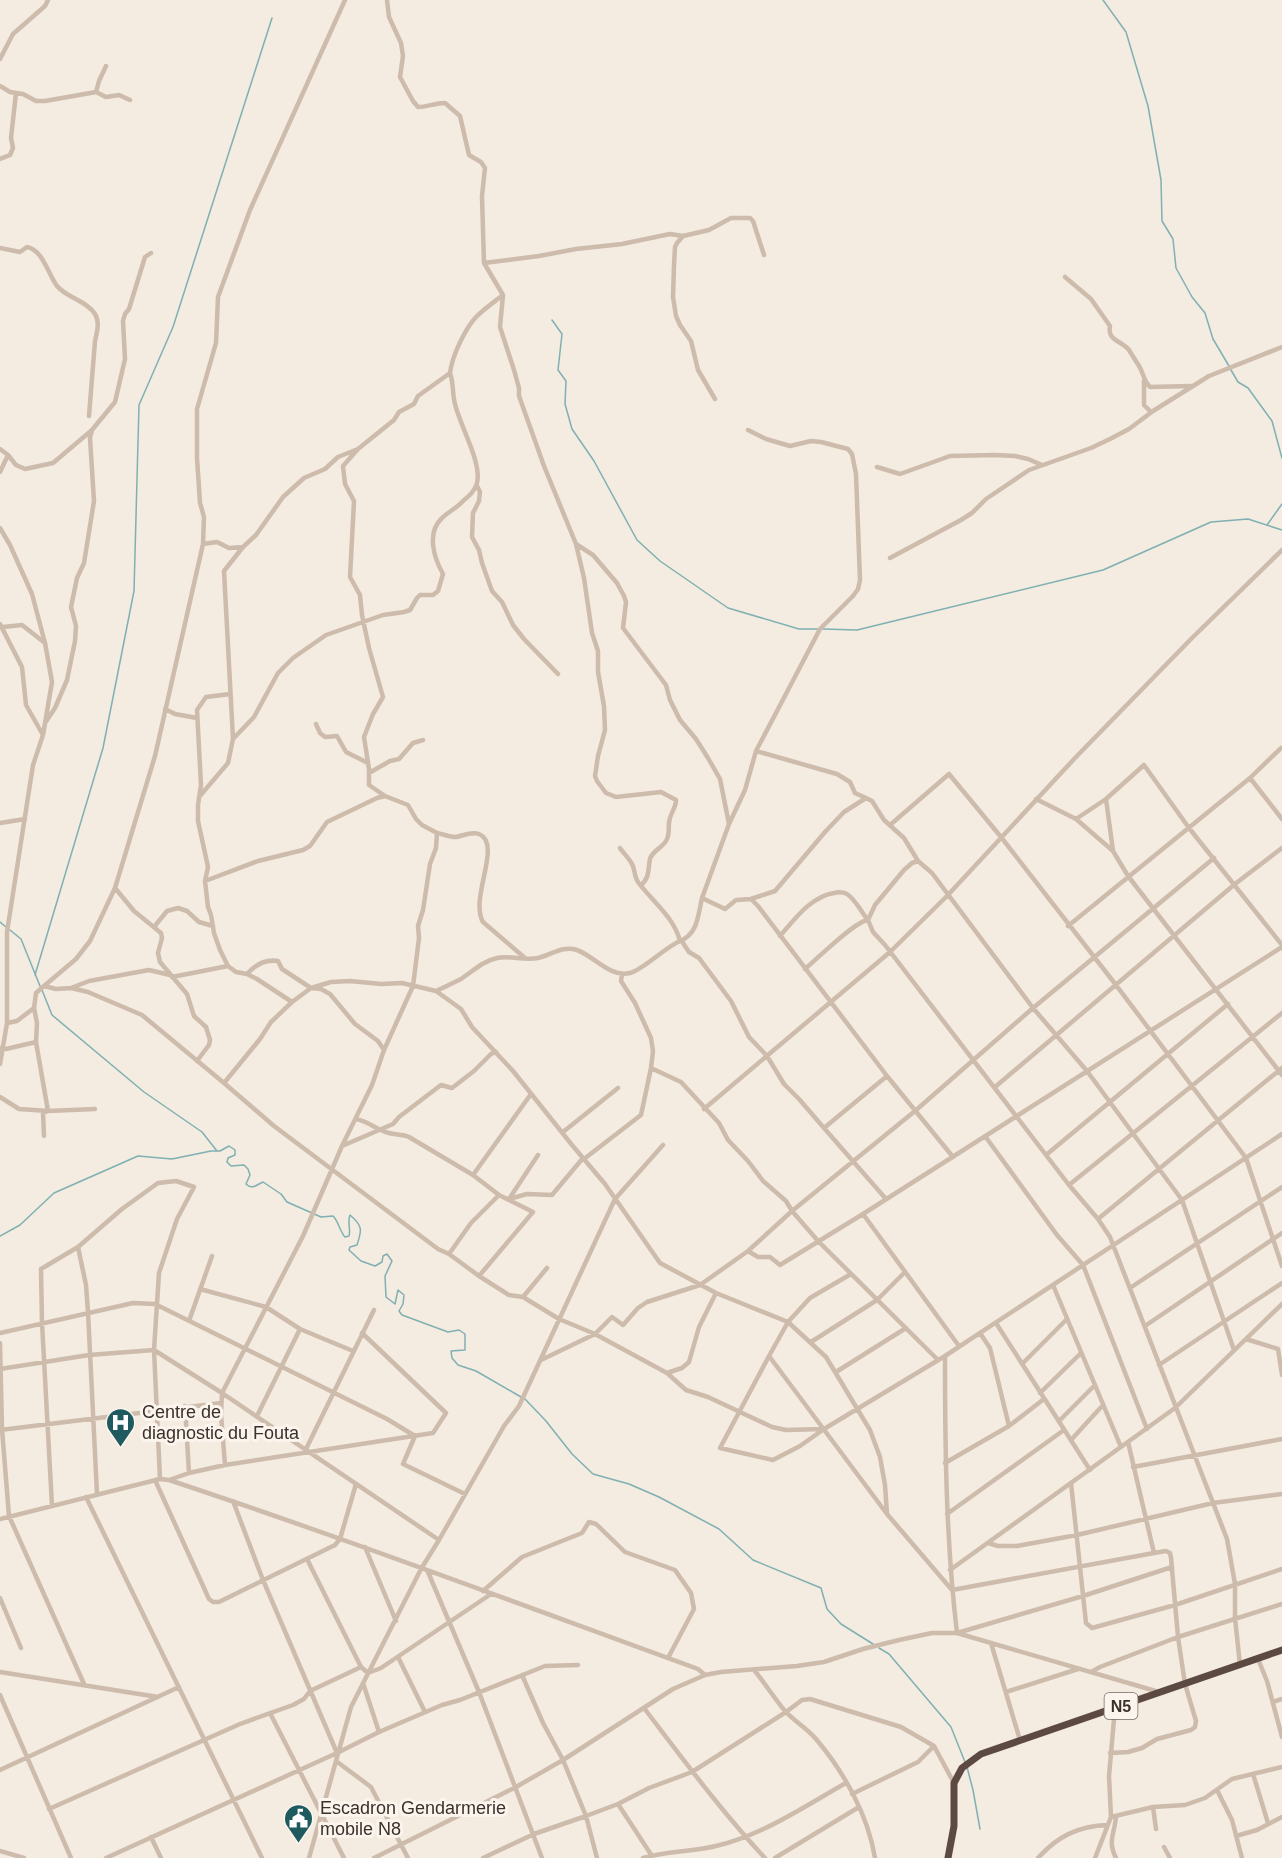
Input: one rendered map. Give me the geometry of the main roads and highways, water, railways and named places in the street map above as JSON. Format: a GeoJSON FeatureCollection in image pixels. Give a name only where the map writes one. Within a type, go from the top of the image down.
{"type":"FeatureCollection","features":[{"type":"Feature","properties":{"kind":"highway","name":"N5"},"geometry":{"type":"LineString","coordinates":[[948,1858],[954,1826],[955,1780],[962,1768],[981,1754],[1282,1650]]}},
{"type":"Feature","properties":{"kind":"waterway"},"geometry":{"type":"LineString","coordinates":[[1103,0],[1126,32],[1148,106],[1161,180],[1162,221],[1173,239],[1176,268],[1192,297],[1205,313],[1213,339],[1229,366]]}},
{"type":"Feature","properties":{"kind":"waterway"},"geometry":{"type":"LineString","coordinates":[[35,975],[103,748],[134,591],[139,405],[173,327],[272,18]]}},
{"type":"Feature","properties":{"kind":"waterway"},"geometry":{"type":"LineString","coordinates":[[552,320],[562,334],[558,370],[566,381],[565,404],[572,429],[594,461],[637,540],[660,561],[728,608],[799,629],[818,629]]}},
{"type":"Feature","properties":{"kind":"waterway"},"geometry":{"type":"LineString","coordinates":[[1231,370],[1238,382],[1248,388],[1272,421],[1282,458]]}},
{"type":"Feature","properties":{"kind":"waterway"},"geometry":{"type":"LineString","coordinates":[[1267,525],[1282,504]]}},
{"type":"Feature","properties":{"kind":"waterway"},"geometry":{"type":"LineString","coordinates":[[823,629],[857,630],[1103,570],[1211,522],[1248,519],[1282,530]]}},
{"type":"Feature","properties":{"kind":"waterway"},"geometry":{"type":"LineString","coordinates":[[0,922],[6,927]]}},
{"type":"Feature","properties":{"kind":"waterway"},"geometry":{"type":"LineString","coordinates":[[10,930],[21,939],[40,986]]}},
{"type":"Feature","properties":{"kind":"waterway"},"geometry":{"type":"LineString","coordinates":[[42,990],[52,1015],[144,1092],[202,1132],[217,1151]]}},
{"type":"Feature","properties":{"kind":"waterway"},"geometry":{"type":"LineString","coordinates":[[0,1236],[20,1225],[54,1193],[138,1156],[172,1159],[220,1151],[229,1146],[235,1150],[235,1155],[228,1158],[227,1162],[231,1166],[244,1165],[248,1169],[250,1175],[246,1184],[248,1186],[263,1182],[281,1194],[287,1202],[321,1217],[333,1216],[345,1237],[349,1236],[350,1215],[359,1225],[360,1232],[357,1245],[350,1247],[349,1250],[361,1261],[375,1266],[382,1262],[383,1256],[387,1254],[392,1261],[385,1276],[386,1297],[395,1304],[398,1290],[404,1295],[399,1311],[402,1315],[448,1332],[459,1330],[465,1334],[465,1350],[451,1351],[452,1358],[458,1365],[476,1371],[521,1397]]}},
{"type":"Feature","properties":{"kind":"waterway"},"geometry":{"type":"LineString","coordinates":[[525,1399],[572,1454],[593,1474],[629,1484],[659,1497],[719,1529],[753,1560],[821,1588],[827,1609],[841,1624],[873,1644]]}},
{"type":"Feature","properties":{"kind":"waterway"},"geometry":{"type":"LineString","coordinates":[[879,1648],[889,1654],[951,1727],[965,1762]]}},
{"type":"Feature","properties":{"kind":"waterway"},"geometry":{"type":"LineString","coordinates":[[967,1767],[980,1829]]}},
{"type":"Feature","properties":{"kind":"place","name":"Centre de diagnostic du Fouta"},"geometry":{"type":"Point","coordinates":[121,1448]}},
{"type":"Feature","properties":{"kind":"place","name":"Escadron Gendarmerie mobile N8"},"geometry":{"type":"Point","coordinates":[299,1844]}}]}
